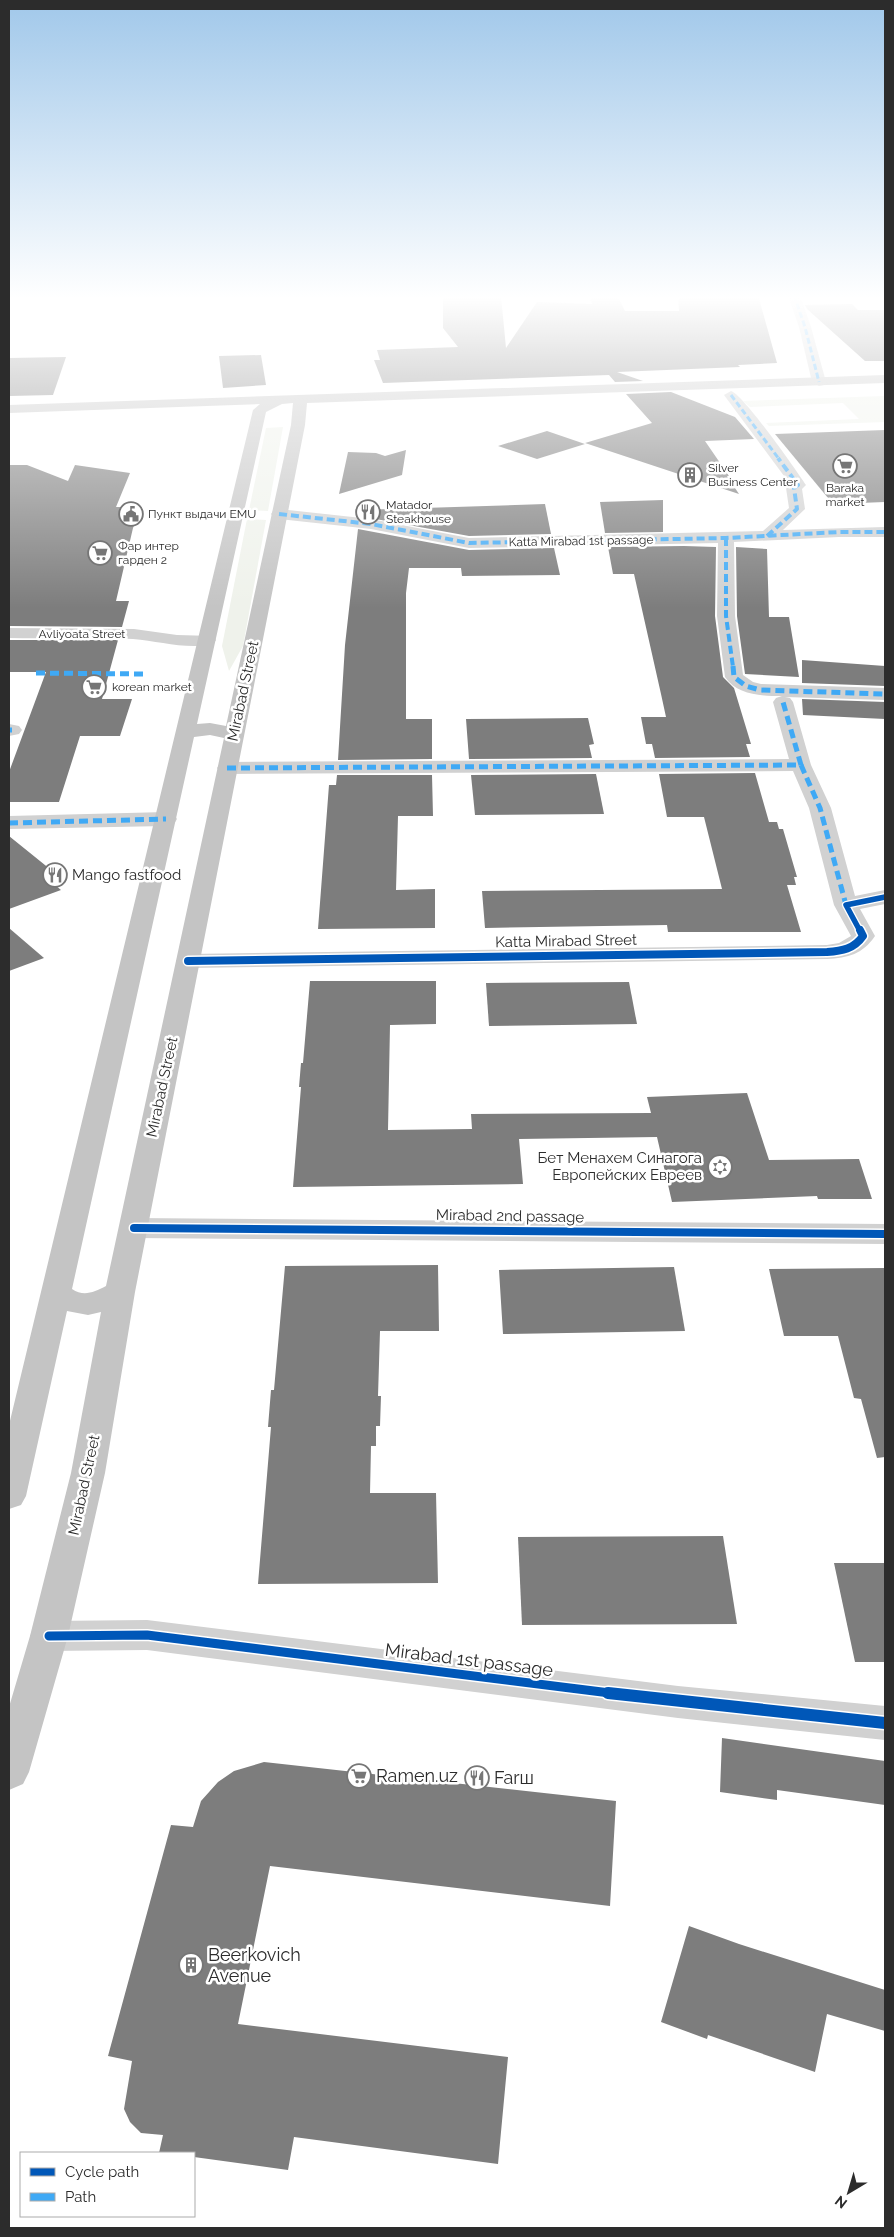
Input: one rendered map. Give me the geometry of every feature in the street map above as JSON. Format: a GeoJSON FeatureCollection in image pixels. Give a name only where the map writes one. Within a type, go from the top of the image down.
{"type":"FeatureCollection","features":[{"type":"Feature","properties":{"kind":"main road"},"geometry":{"type":"LineString","coordinates":[[9,419],[260,410],[300,404],[409,399]]}},
{"type":"Feature","properties":{"kind":"main road"},"geometry":{"type":"LineString","coordinates":[[9,409],[277,400],[300,404],[548,399]]}},
{"type":"Feature","properties":{"kind":"main road"},"geometry":{"type":"LineString","coordinates":[[9,1496],[260,410],[277,400]]}},
{"type":"Feature","properties":{"kind":"main road","name":"Mirabad Street"},"geometry":{"type":"LineString","coordinates":[[9,1772],[49,1636],[88,1473],[120,1292],[300,404]]}},
{"type":"Feature","properties":{"kind":"main road"},"geometry":{"type":"LineString","coordinates":[[185,734],[211,728],[234,734]]}},
{"type":"Feature","properties":{"kind":"main road"},"geometry":{"type":"LineString","coordinates":[[56,1293],[69,1301],[86,1306],[104,1301],[120,1292]]}},
{"type":"Feature","properties":{"kind":"street"},"geometry":{"type":"LineString","coordinates":[[733,399],[746,414],[798,485],[794,488],[797,509],[767,536]]}},
{"type":"Feature","properties":{"kind":"street","name":"Katta Mirabad 1st passage"},"geometry":{"type":"LineString","coordinates":[[279,514],[371,524],[468,543],[726,538],[839,532],[885,532]]}},
{"type":"Feature","properties":{"kind":"street"},"geometry":{"type":"LineString","coordinates":[[726,538],[726,616],[734,677],[746,686],[760,690],[885,694]]}},
{"type":"Feature","properties":{"kind":"street"},"geometry":{"type":"LineString","coordinates":[[9,633],[134,634],[177,640],[207,640]]}},
{"type":"Feature","properties":{"kind":"street"},"geometry":{"type":"LineString","coordinates":[[783,702],[801,765],[820,808],[846,905],[885,897]]}},
{"type":"Feature","properties":{"kind":"street"},"geometry":{"type":"LineString","coordinates":[[227,768],[801,765]]}},
{"type":"Feature","properties":{"kind":"street"},"geometry":{"type":"LineString","coordinates":[[9,823],[166,819]]}},
{"type":"Feature","properties":{"kind":"street","name":"Katta Mirabad Street"},"geometry":{"type":"LineString","coordinates":[[188,961],[827,952],[851,948],[863,936],[846,905]]}},
{"type":"Feature","properties":{"kind":"street","name":"Mirabad 2nd passage"},"geometry":{"type":"LineString","coordinates":[[134,1228],[885,1234]]}},
{"type":"Feature","properties":{"kind":"street","name":"Mirabad 1st passage"},"geometry":{"type":"LineString","coordinates":[[49,1636],[147,1635],[678,1702],[885,1723]]}},
{"type":"Feature","properties":{"kind":"shaded area"},"geometry":{"type":"Polygon","coordinates":[[[885,399],[885,422],[769,426],[766,423],[859,419],[843,403],[750,407],[743,401],[885,399]]]}},
{"type":"Feature","properties":{"kind":"shaded area"},"geometry":{"type":"Polygon","coordinates":[[[283,427],[268,511],[249,510],[266,428],[283,427]]]}},
{"type":"Feature","properties":{"kind":"shaded area"},"geometry":{"type":"Polygon","coordinates":[[[247,519],[266,520],[243,646],[229,671],[222,646],[247,519]]]}},
{"type":"Feature","properties":{"kind":"building"},"geometry":{"type":"Polygon","coordinates":[[[631,399],[690,399],[735,417],[754,439],[705,441],[739,494],[585,443],[652,423],[631,399]]]}},
{"type":"Feature","properties":{"kind":"building"},"geometry":{"type":"Polygon","coordinates":[[[885,430],[885,502],[833,504],[775,434],[885,430]]]}},
{"type":"Feature","properties":{"kind":"building"},"geometry":{"type":"Polygon","coordinates":[[[547,431],[585,444],[537,459],[498,446],[547,431]]]}},
{"type":"Feature","properties":{"kind":"building"},"geometry":{"type":"Polygon","coordinates":[[[406,450],[402,475],[339,494],[348,452],[376,453],[385,456],[406,450]]]}},
{"type":"Feature","properties":{"kind":"building"},"geometry":{"type":"Polygon","coordinates":[[[9,465],[27,465],[68,481],[75,465],[130,473],[116,507],[142,507],[133,528],[116,601],[129,601],[122,627],[9,626],[9,465]]]}},
{"type":"Feature","properties":{"kind":"building"},"geometry":{"type":"Polygon","coordinates":[[[663,500],[663,532],[605,533],[600,502],[663,500]]]}},
{"type":"Feature","properties":{"kind":"building"},"geometry":{"type":"Polygon","coordinates":[[[545,504],[551,534],[469,536],[359,516],[360,510],[545,504]]]}},
{"type":"Feature","properties":{"kind":"building"},"geometry":{"type":"Polygon","coordinates":[[[358,529],[469,550],[554,548],[560,575],[462,576],[461,568],[409,568],[406,593],[406,719],[432,719],[432,759],[338,760],[345,645],[358,529]]]}},
{"type":"Feature","properties":{"kind":"building"},"geometry":{"type":"Polygon","coordinates":[[[608,547],[716,547],[715,616],[723,677],[734,688],[751,744],[746,744],[750,757],[655,758],[652,744],[646,744],[641,717],[666,717],[634,574],[613,574],[608,547]]]}},
{"type":"Feature","properties":{"kind":"building"},"geometry":{"type":"Polygon","coordinates":[[[736,547],[767,549],[769,617],[789,617],[799,677],[745,674],[737,616],[736,547]]]}},
{"type":"Feature","properties":{"kind":"building"},"geometry":{"type":"Polygon","coordinates":[[[9,640],[118,640],[102,699],[132,699],[120,736],[80,736],[59,802],[9,802],[9,772],[46,672],[9,672],[9,640]]]}},
{"type":"Feature","properties":{"kind":"building"},"geometry":{"type":"Polygon","coordinates":[[[802,660],[885,666],[885,686],[802,683],[802,660]]]}},
{"type":"Feature","properties":{"kind":"building"},"geometry":{"type":"Polygon","coordinates":[[[802,699],[885,702],[885,719],[803,715],[802,699]]]}},
{"type":"Feature","properties":{"kind":"building"},"geometry":{"type":"Polygon","coordinates":[[[588,718],[594,744],[589,745],[592,758],[469,759],[466,719],[588,718]]]}},
{"type":"Feature","properties":{"kind":"building"},"geometry":{"type":"Polygon","coordinates":[[[755,773],[769,822],[777,822],[779,829],[783,829],[797,877],[794,877],[796,885],[787,885],[801,932],[668,932],[667,925],[485,928],[482,891],[722,889],[704,817],[667,817],[659,774],[755,773]]]}},
{"type":"Feature","properties":{"kind":"building"},"geometry":{"type":"Polygon","coordinates":[[[596,774],[604,814],[475,815],[471,775],[596,774]]]}},
{"type":"Feature","properties":{"kind":"building"},"geometry":{"type":"Polygon","coordinates":[[[337,775],[432,775],[433,816],[398,816],[396,890],[435,889],[435,928],[318,929],[329,785],[336,785],[337,775]]]}},
{"type":"Feature","properties":{"kind":"building"},"geometry":{"type":"Polygon","coordinates":[[[9,836],[66,882],[55,885],[61,890],[9,909],[9,836]]]}},
{"type":"Feature","properties":{"kind":"building"},"geometry":{"type":"Polygon","coordinates":[[[9,928],[44,958],[9,971],[9,928]]]}},
{"type":"Feature","properties":{"kind":"building"},"geometry":{"type":"Polygon","coordinates":[[[310,981],[436,981],[436,1024],[390,1025],[388,1130],[472,1129],[471,1114],[651,1113],[647,1097],[747,1093],[769,1160],[859,1159],[872,1199],[818,1199],[817,1196],[672,1202],[657,1137],[519,1139],[523,1184],[293,1187],[301,1087],[299,1087],[301,1063],[303,1063],[310,981]]]}},
{"type":"Feature","properties":{"kind":"building"},"geometry":{"type":"Polygon","coordinates":[[[629,982],[637,1024],[489,1026],[486,983],[629,982]]]}},
{"type":"Feature","properties":{"kind":"building"},"geometry":{"type":"Polygon","coordinates":[[[438,1265],[439,1331],[380,1331],[378,1396],[381,1396],[380,1426],[376,1426],[376,1446],[371,1446],[370,1493],[436,1493],[438,1583],[258,1584],[271,1427],[268,1427],[271,1390],[274,1390],[285,1266],[438,1265]]]}},
{"type":"Feature","properties":{"kind":"building"},"geometry":{"type":"Polygon","coordinates":[[[674,1267],[685,1331],[503,1334],[499,1270],[674,1267]]]}},
{"type":"Feature","properties":{"kind":"building"},"geometry":{"type":"Polygon","coordinates":[[[885,1268],[885,1457],[877,1458],[861,1399],[854,1398],[838,1336],[784,1336],[769,1269],[885,1268]]]}},
{"type":"Feature","properties":{"kind":"building"},"geometry":{"type":"Polygon","coordinates":[[[723,1536],[737,1624],[522,1625],[518,1537],[723,1536]]]}},
{"type":"Feature","properties":{"kind":"building"},"geometry":{"type":"Polygon","coordinates":[[[834,1563],[885,1563],[885,1662],[855,1662],[834,1563]]]}},
{"type":"Feature","properties":{"kind":"building"},"geometry":{"type":"Polygon","coordinates":[[[722,1738],[885,1761],[885,1805],[777,1790],[777,1800],[720,1792],[722,1738]]]}},
{"type":"Feature","properties":{"kind":"building","name":"Beerkovich Avenue"},"geometry":{"type":"Polygon","coordinates":[[[264,1762],[616,1801],[610,1906],[270,1866],[238,2024],[508,2057],[498,2164],[294,2137],[288,2170],[195,2157],[195,2152],[159,2152],[163,2135],[141,2133],[130,2122],[124,2109],[132,2061],[108,2056],[171,1825],[193,1827],[201,1801],[218,1782],[234,1771],[264,1762]]]}},
{"type":"Feature","properties":{"kind":"building"},"geometry":{"type":"Polygon","coordinates":[[[689,1926],[739,1944],[885,1990],[885,2031],[827,2014],[815,2072],[708,2035],[707,2039],[661,2022],[689,1926]]]}},
{"type":"Feature","properties":{"kind":"marked path"},"geometry":{"type":"LineString","coordinates":[[734,399],[798,485],[794,488],[797,509],[767,536]]}},
{"type":"Feature","properties":{"kind":"marked path"},"geometry":{"type":"LineString","coordinates":[[279,514],[371,524],[469,543],[726,538],[839,532],[885,532]]}},
{"type":"Feature","properties":{"kind":"marked path"},"geometry":{"type":"LineString","coordinates":[[726,538],[726,616],[734,677],[746,686],[760,690],[885,694]]}},
{"type":"Feature","properties":{"kind":"marked path"},"geometry":{"type":"LineString","coordinates":[[36,673],[144,674]]}},
{"type":"Feature","properties":{"kind":"marked path"},"geometry":{"type":"LineString","coordinates":[[227,768],[801,765],[783,702]]}},
{"type":"Feature","properties":{"kind":"marked path"},"geometry":{"type":"LineString","coordinates":[[801,765],[820,808],[846,905]]}},
{"type":"Feature","properties":{"kind":"marked path"},"geometry":{"type":"LineString","coordinates":[[9,823],[166,819]]}},
{"type":"Feature","properties":{"kind":"cycle path"},"geometry":{"type":"LineString","coordinates":[[188,961],[832,952],[852,947],[863,936],[846,905],[885,897]]}},
{"type":"Feature","properties":{"kind":"cycle path"},"geometry":{"type":"LineString","coordinates":[[134,1228],[885,1234]]}},
{"type":"Feature","properties":{"kind":"cycle path"},"geometry":{"type":"LineString","coordinates":[[49,1636],[147,1635],[678,1702],[885,1723]]}},
{"type":"Feature","properties":{"kind":"place","name":"Baraka market"},"geometry":{"type":"Point","coordinates":[845,466]}},
{"type":"Feature","properties":{"kind":"place","name":"Silver Business Center"},"geometry":{"type":"Point","coordinates":[690,475]}},
{"type":"Feature","properties":{"kind":"place","name":"Matador Steakhouse"},"geometry":{"type":"Point","coordinates":[368,512]}},
{"type":"Feature","properties":{"kind":"place","name":"Пункт выдачи EMU"},"geometry":{"type":"Point","coordinates":[131,514]}},
{"type":"Feature","properties":{"kind":"place","name":"Фар интер гарден 2"},"geometry":{"type":"Point","coordinates":[100,553]}},
{"type":"Feature","properties":{"kind":"place","name":"korean market"},"geometry":{"type":"Point","coordinates":[94,687]}},
{"type":"Feature","properties":{"kind":"place","name":"Mango fastfood"},"geometry":{"type":"Point","coordinates":[55,875]}},
{"type":"Feature","properties":{"kind":"place","name":"Бет Менахем Синагога Европейских Евреев"},"geometry":{"type":"Point","coordinates":[720,1167]}},
{"type":"Feature","properties":{"kind":"place","name":"Ramen.uz"},"geometry":{"type":"Point","coordinates":[359,1776]}},
{"type":"Feature","properties":{"kind":"place","name":"Farш"},"geometry":{"type":"Point","coordinates":[477,1778]}},
{"type":"Feature","properties":{"kind":"place","name":"Beerkovich Avenue"},"geometry":{"type":"Point","coordinates":[191,1965]}}]}
